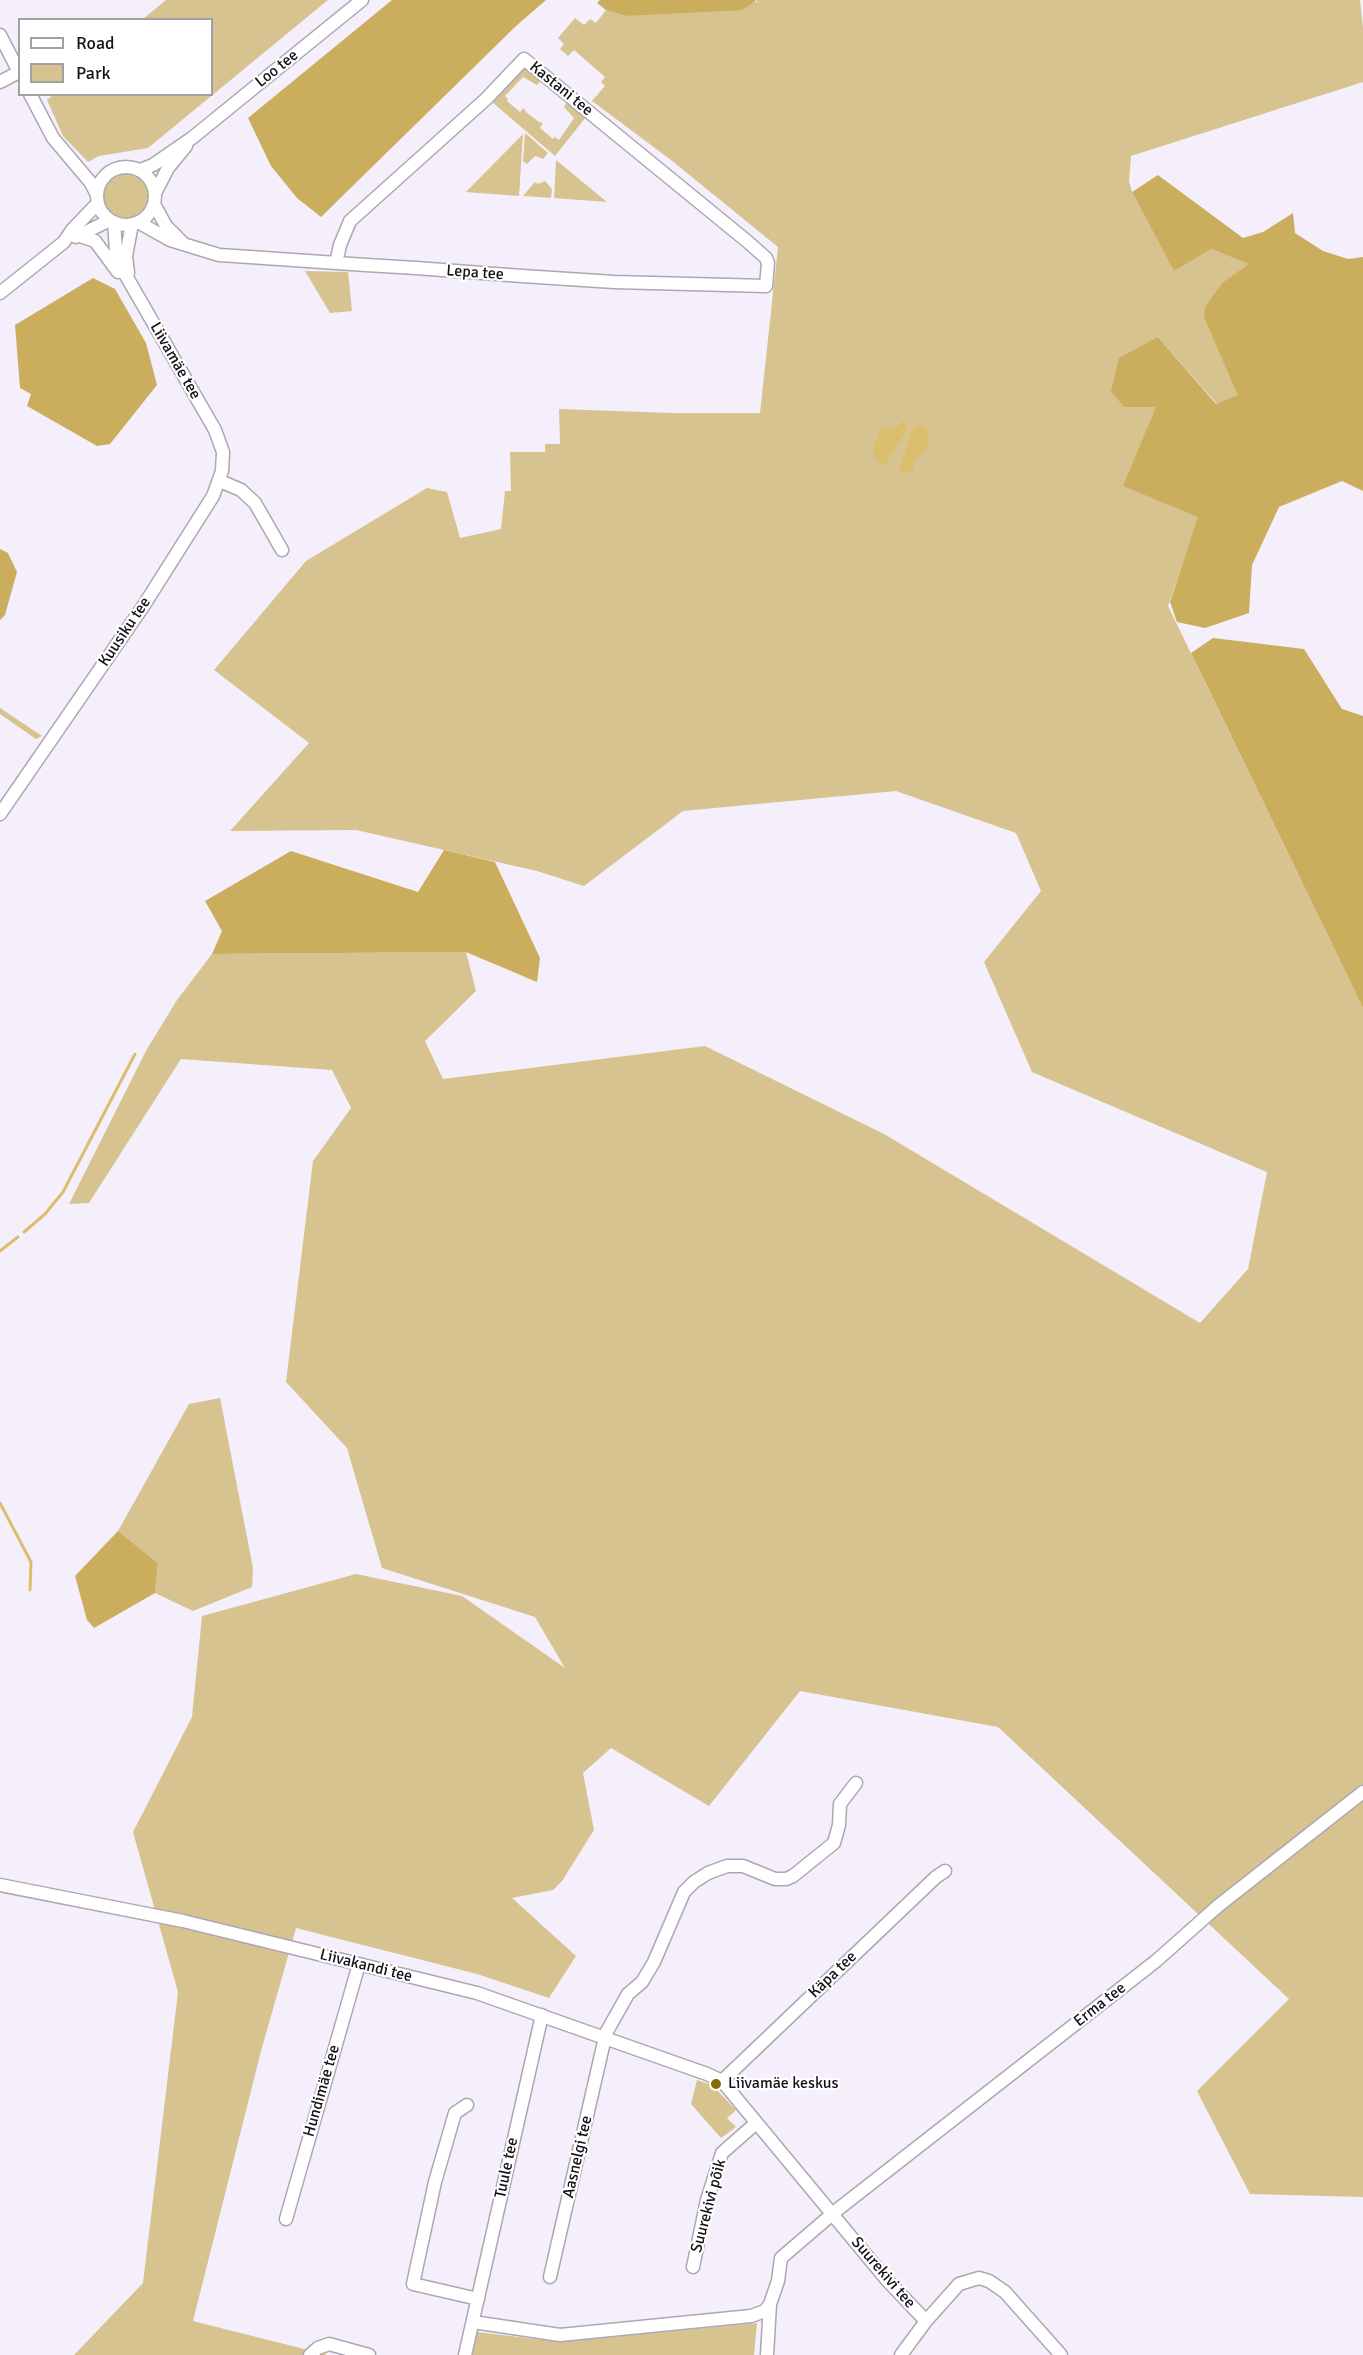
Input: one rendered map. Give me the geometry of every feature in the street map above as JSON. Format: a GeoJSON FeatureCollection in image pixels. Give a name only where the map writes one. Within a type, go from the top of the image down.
{"type":"FeatureCollection","features":[{"type":"Feature","properties":{"kind":"street","name":"Loo tee"},"geometry":{"type":"LineString","coordinates":[[140,170],[153,165],[192,138],[362,0]]}},
{"type":"Feature","properties":{"kind":"street"},"geometry":{"type":"LineString","coordinates":[[0,35],[18,71]]}},
{"type":"Feature","properties":{"kind":"street","name":"Kastani tee"},"geometry":{"type":"LineString","coordinates":[[336,263],[340,245],[350,221],[486,99],[524,59],[766,258],[766,286]]}},
{"type":"Feature","properties":{"kind":"street"},"geometry":{"type":"LineString","coordinates":[[0,82],[18,73]]}},
{"type":"Feature","properties":{"kind":"street"},"geometry":{"type":"LineString","coordinates":[[31,96],[53,138],[91,183],[104,215],[112,221]]}},
{"type":"Feature","properties":{"kind":"street","name":"Loo tee"},"geometry":{"type":"LineString","coordinates":[[155,198],[168,168],[192,138]]}},
{"type":"Feature","properties":{"kind":"street"},"geometry":{"type":"LineString","coordinates":[[72,162],[91,170],[109,171],[121,167],[140,170],[150,179],[166,226],[185,245]]}},
{"type":"Feature","properties":{"kind":"street"},"geometry":{"type":"LineString","coordinates":[[0,293],[64,242],[97,199],[100,182],[109,171]]}},
{"type":"Feature","properties":{"kind":"street"},"geometry":{"type":"LineString","coordinates":[[64,242],[112,221],[135,223],[148,215],[155,198]]}},
{"type":"Feature","properties":{"kind":"street","name":"Liivamäe tee"},"geometry":{"type":"LineString","coordinates":[[112,221],[118,259],[130,284],[220,440]]}},
{"type":"Feature","properties":{"kind":"street","name":"Lepa tee"},"geometry":{"type":"LineString","coordinates":[[135,223],[162,237],[219,255],[614,282],[766,286]]}},
{"type":"Feature","properties":{"kind":"street","name":"Liivamäe tee"},"geometry":{"type":"LineString","coordinates":[[130,284],[126,256],[135,223]]}},
{"type":"Feature","properties":{"kind":"street"},"geometry":{"type":"LineString","coordinates":[[80,236],[95,241],[117,272],[130,284]]}},
{"type":"Feature","properties":{"kind":"street","name":"Kuusiku tee"},"geometry":{"type":"LineString","coordinates":[[0,814],[144,605],[190,533],[220,481],[223,463],[220,440]]}},
{"type":"Feature","properties":{"kind":"street"},"geometry":{"type":"LineString","coordinates":[[220,481],[234,485],[248,495],[282,550]]}},
{"type":"Feature","properties":{"kind":"street","name":"Aasnelgi tee"},"geometry":{"type":"LineString","coordinates":[[550,2277],[605,2037],[628,1994],[642,1982],[654,1962],[684,1892],[708,1873],[727,1866],[743,1866],[775,1879],[786,1879],[793,1876],[834,1843],[839,1825],[840,1804],[856,1783]]}},
{"type":"Feature","properties":{"kind":"street","name":"Erma tee"},"geometry":{"type":"LineString","coordinates":[[767,2355],[770,2304],[778,2282],[781,2258],[833,2213],[1156,1962],[1218,1906],[1363,1792]]}},
{"type":"Feature","properties":{"kind":"street","name":"Käpa tee"},"geometry":{"type":"LineString","coordinates":[[722,2081],[927,1885],[945,1871]]}},
{"type":"Feature","properties":{"kind":"street","name":"Liivakandi tee"},"geometry":{"type":"LineString","coordinates":[[0,1885],[183,1921],[477,1993],[605,2037],[722,2081]]}},
{"type":"Feature","properties":{"kind":"street","name":"Hundimäe tee"},"geometry":{"type":"LineString","coordinates":[[286,2218],[359,1964]]}},
{"type":"Feature","properties":{"kind":"street","name":"Tuule tee"},"geometry":{"type":"LineString","coordinates":[[465,2355],[542,2015]]}},
{"type":"Feature","properties":{"kind":"street","name":"Suurekivi tee"},"geometry":{"type":"LineString","coordinates":[[722,2081],[755,2124],[833,2213],[886,2279],[926,2321],[959,2284],[979,2278],[989,2281],[1005,2292],[1061,2355]]}},
{"type":"Feature","properties":{"kind":"street"},"geometry":{"type":"LineString","coordinates":[[467,2105],[455,2113],[435,2182],[413,2284],[478,2300]]}},
{"type":"Feature","properties":{"kind":"street","name":"Suurekivi põik"},"geometry":{"type":"LineString","coordinates":[[693,2267],[708,2200],[722,2153],[755,2124]]}},
{"type":"Feature","properties":{"kind":"street"},"geometry":{"type":"LineString","coordinates":[[473,2322],[560,2335],[751,2316],[765,2311],[770,2304]]}},
{"type":"Feature","properties":{"kind":"street"},"geometry":{"type":"LineString","coordinates":[[901,2355],[926,2321]]}},
{"type":"Feature","properties":{"kind":"street"},"geometry":{"type":"LineString","coordinates":[[310,2355],[318,2348],[329,2344],[369,2355]]}},
{"type":"Feature","properties":{"kind":"green space"},"geometry":{"type":"Polygon","coordinates":[[[166,0],[328,0],[213,95],[213,18],[144,18],[166,0]]]}},
{"type":"Feature","properties":{"kind":"green space"},"geometry":{"type":"Polygon","coordinates":[[[757,0],[1360,0],[1363,28],[1363,82],[1131,156],[1129,181],[1132,192],[1174,270],[1211,249],[1250,264],[1223,282],[1204,318],[1239,395],[1217,404],[1158,337],[1124,407],[1156,407],[1199,517],[1168,606],[1363,1008],[1363,2197],[1250,2194],[1197,2091],[1289,1999],[998,1727],[800,1691],[709,1806],[611,1748],[583,1773],[594,1830],[562,1881],[553,1890],[512,1898],[576,1956],[549,1998],[477,1974],[296,1928],[261,2051],[193,2321],[328,2355],[74,2355],[143,2283],[178,1992],[133,1832],[192,1717],[202,1616],[356,1574],[462,1596],[565,1668],[535,1617],[382,1568],[347,1448],[286,1382],[313,1161],[351,1108],[332,1070],[181,1059],[89,1203],[69,1204],[147,1049],[177,1000],[212,954],[466,952],[476,991],[425,1041],[443,1079],[705,1046],[884,1134],[1200,1323],[1248,1269],[1267,1172],[1032,1072],[984,962],[1041,891],[1016,833],[896,791],[683,811],[584,886],[537,871],[356,830],[230,831],[309,743],[214,670],[306,561],[427,488],[447,492],[460,538],[501,529],[505,491],[511,491],[510,452],[545,452],[545,444],[560,444],[559,409],[760,413],[778,247],[671,160],[592,101],[605,86],[601,82],[605,77],[574,50],[568,56],[560,49],[564,44],[558,38],[575,18],[584,25],[590,19],[596,23],[606,10],[626,16],[757,2],[757,0]]]}},
{"type":"Feature","properties":{"kind":"green space"},"geometry":{"type":"Polygon","coordinates":[[[524,67],[541,80],[537,85],[523,77],[505,96],[507,101],[520,112],[524,108],[526,112],[543,123],[540,128],[553,139],[555,137],[559,140],[574,118],[564,107],[567,102],[586,117],[555,156],[491,101],[524,67]]]}},
{"type":"Feature","properties":{"kind":"green space"},"geometry":{"type":"Polygon","coordinates":[[[52,96],[211,96],[148,148],[99,156],[88,162],[63,136],[47,100],[52,96]]]}},
{"type":"Feature","properties":{"kind":"green space"},"geometry":{"type":"Polygon","coordinates":[[[525,133],[548,153],[543,159],[535,156],[527,164],[523,161],[525,133]]]}},
{"type":"Feature","properties":{"kind":"green space"},"geometry":{"type":"Polygon","coordinates":[[[523,134],[519,196],[466,192],[523,134]]]}},
{"type":"Feature","properties":{"kind":"green space"},"geometry":{"type":"Polygon","coordinates":[[[556,160],[607,202],[554,198],[556,160]]]}},
{"type":"Feature","properties":{"kind":"green space"},"geometry":{"type":"Polygon","coordinates":[[[126,174],[141,181],[148,196],[141,211],[126,218],[111,211],[104,196],[111,181],[126,174]]]}},
{"type":"Feature","properties":{"kind":"green space"},"geometry":{"type":"Polygon","coordinates":[[[545,181],[552,189],[551,198],[523,196],[535,182],[538,184],[545,181]]]}},
{"type":"Feature","properties":{"kind":"green space"},"geometry":{"type":"Polygon","coordinates":[[[305,271],[348,272],[352,311],[330,313],[305,271]]]}},
{"type":"Feature","properties":{"kind":"green space"},"geometry":{"type":"Polygon","coordinates":[[[0,708],[42,736],[36,739],[0,714],[0,708]]]}},
{"type":"Feature","properties":{"kind":"green space"},"geometry":{"type":"Polygon","coordinates":[[[220,1398],[253,1568],[252,1587],[193,1611],[155,1593],[158,1563],[118,1531],[189,1404],[220,1398]]]}},
{"type":"Feature","properties":{"kind":"green space"},"geometry":{"type":"Polygon","coordinates":[[[697,2080],[712,2085],[736,2110],[727,2118],[736,2127],[721,2138],[691,2104],[697,2080]]]}},
{"type":"Feature","properties":{"kind":"green space"},"geometry":{"type":"Polygon","coordinates":[[[757,2323],[754,2355],[471,2355],[477,2332],[560,2342],[757,2323]]]}},
{"type":"Feature","properties":{"kind":"shaded area"},"geometry":{"type":"Polygon","coordinates":[[[392,0],[546,0],[516,26],[321,217],[297,198],[271,166],[248,118],[392,0]]]}},
{"type":"Feature","properties":{"kind":"shaded area"},"geometry":{"type":"Polygon","coordinates":[[[600,0],[757,0],[742,10],[626,16],[606,10],[597,3],[600,0]]]}},
{"type":"Feature","properties":{"kind":"shaded area"},"geometry":{"type":"Polygon","coordinates":[[[1158,175],[1243,238],[1263,232],[1293,213],[1295,233],[1323,251],[1348,259],[1363,257],[1363,491],[1342,481],[1279,507],[1252,565],[1249,613],[1205,628],[1177,622],[1170,602],[1198,517],[1123,486],[1156,407],[1124,407],[1111,391],[1119,358],[1158,337],[1216,404],[1238,395],[1204,318],[1205,307],[1223,282],[1249,264],[1211,249],[1174,271],[1132,192],[1158,175]]]}},
{"type":"Feature","properties":{"kind":"shaded area"},"geometry":{"type":"Polygon","coordinates":[[[93,278],[115,289],[146,343],[157,385],[110,444],[97,446],[27,406],[31,394],[20,388],[15,325],[93,278]]]}},
{"type":"Feature","properties":{"kind":"shaded area"},"geometry":{"type":"Polygon","coordinates":[[[903,421],[907,423],[904,435],[886,463],[880,464],[874,456],[874,444],[882,428],[897,427],[903,421]]]}},
{"type":"Feature","properties":{"kind":"shaded area"},"geometry":{"type":"Polygon","coordinates":[[[921,424],[927,429],[929,442],[925,450],[913,461],[914,468],[906,474],[902,473],[900,469],[912,429],[921,424]]]}},
{"type":"Feature","properties":{"kind":"shaded area"},"geometry":{"type":"Polygon","coordinates":[[[0,549],[8,553],[17,572],[5,615],[0,620],[0,549]]]}},
{"type":"Feature","properties":{"kind":"shaded area"},"geometry":{"type":"Polygon","coordinates":[[[1213,638],[1304,649],[1342,709],[1363,716],[1363,1008],[1191,653],[1213,638]]]}},
{"type":"Feature","properties":{"kind":"shaded area"},"geometry":{"type":"Polygon","coordinates":[[[444,850],[495,862],[540,958],[537,982],[466,952],[212,954],[222,931],[205,901],[291,851],[418,892],[444,850]]]}},
{"type":"Feature","properties":{"kind":"shaded area"},"geometry":{"type":"Polygon","coordinates":[[[118,1531],[158,1563],[155,1593],[94,1628],[87,1620],[75,1576],[118,1531]]]}},
{"type":"Feature","properties":{"kind":"waterway"},"geometry":{"type":"LineString","coordinates":[[24,1232],[45,1214],[63,1192],[135,1054]]}},
{"type":"Feature","properties":{"kind":"waterway"},"geometry":{"type":"LineString","coordinates":[[0,1251],[18,1237]]}},
{"type":"Feature","properties":{"kind":"waterway"},"geometry":{"type":"LineString","coordinates":[[0,1503],[31,1562],[30,1590]]}},
{"type":"Feature","properties":{"kind":"place","name":"Liivamäe keskus"},"geometry":{"type":"Point","coordinates":[716,2084]}}]}
